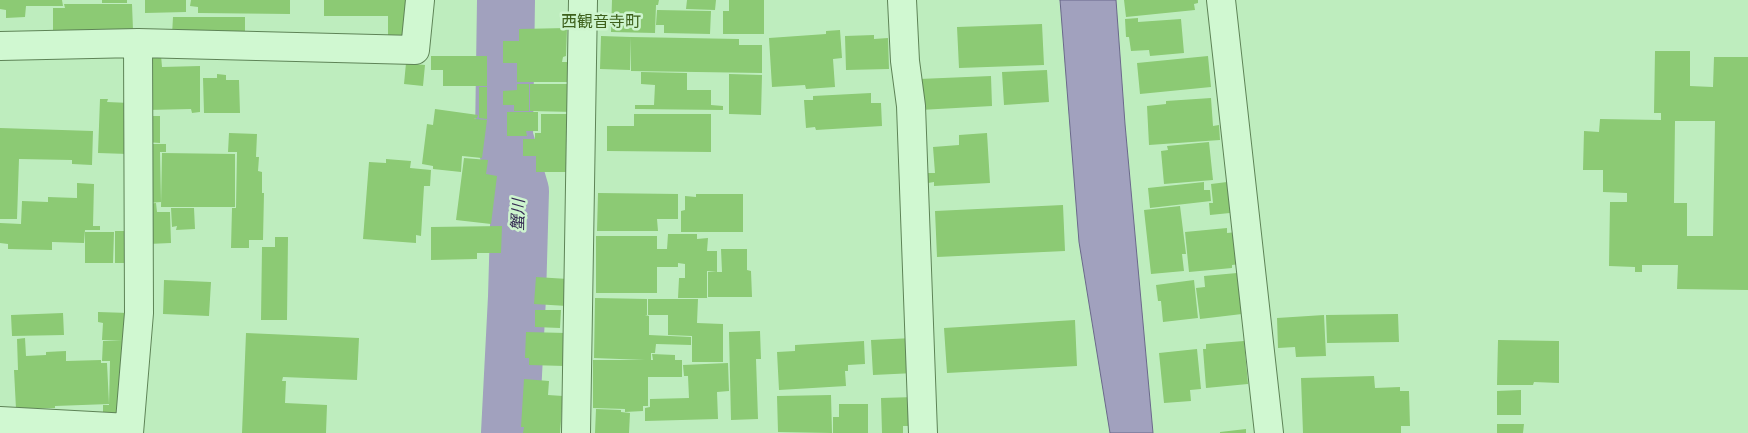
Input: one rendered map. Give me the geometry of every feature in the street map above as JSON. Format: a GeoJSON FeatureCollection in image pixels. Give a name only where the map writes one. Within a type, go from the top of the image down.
{"type":"FeatureCollection","features":[{"type":"Feature","properties":{"kind":"street"},"geometry":{"type":"LineString","coordinates":[[0,46],[138,43],[415,50],[420,0]]}},
{"type":"Feature","properties":{"kind":"street"},"geometry":{"type":"LineString","coordinates":[[576,433],[583,0]]}},
{"type":"Feature","properties":{"kind":"street"},"geometry":{"type":"LineString","coordinates":[[902,0],[911,106],[923,433]]}},
{"type":"Feature","properties":{"kind":"street"},"geometry":{"type":"LineString","coordinates":[[1221,0],[1269,433]]}},
{"type":"Feature","properties":{"kind":"street"},"geometry":{"type":"LineString","coordinates":[[0,422],[129,430],[139,312],[138,43]]}},
{"type":"Feature","properties":{"kind":"water"},"geometry":{"type":"Polygon","coordinates":[[[1060,0],[1116,0],[1125,124],[1153,433],[1110,433],[1079,242],[1060,0]]]}},
{"type":"Feature","properties":{"kind":"building"},"geometry":{"type":"Polygon","coordinates":[[[0,0],[62,0],[63,6],[26,6],[25,17],[6,18],[6,10],[0,9],[0,0]]]}},
{"type":"Feature","properties":{"kind":"building"},"geometry":{"type":"Polygon","coordinates":[[[102,0],[127,0],[127,3],[102,3],[102,0]]]}},
{"type":"Feature","properties":{"kind":"building"},"geometry":{"type":"Polygon","coordinates":[[[145,0],[186,0],[186,12],[145,13],[145,0]]]}},
{"type":"Feature","properties":{"kind":"building"},"geometry":{"type":"Polygon","coordinates":[[[191,0],[290,0],[290,14],[198,13],[198,7],[190,6],[191,0]]]}},
{"type":"Feature","properties":{"kind":"building"},"geometry":{"type":"Polygon","coordinates":[[[324,0],[410,0],[411,38],[388,38],[388,16],[324,16],[324,0]]]}},
{"type":"Feature","properties":{"kind":"building"},"geometry":{"type":"Polygon","coordinates":[[[612,0],[659,0],[658,5],[656,5],[655,33],[611,32],[612,0]]]}},
{"type":"Feature","properties":{"kind":"building"},"geometry":{"type":"Polygon","coordinates":[[[687,0],[716,0],[715,10],[686,9],[687,0]]]}},
{"type":"Feature","properties":{"kind":"building"},"geometry":{"type":"Polygon","coordinates":[[[729,0],[764,0],[764,34],[723,34],[723,11],[729,11],[729,0]]]}},
{"type":"Feature","properties":{"kind":"building"},"geometry":{"type":"Polygon","coordinates":[[[1124,0],[1198,0],[1198,3],[1194,4],[1195,10],[1126,17],[1124,0]]]}},
{"type":"Feature","properties":{"kind":"building"},"geometry":{"type":"Polygon","coordinates":[[[64,4],[132,4],[133,30],[53,31],[53,8],[65,8],[64,4]]]}},
{"type":"Feature","properties":{"kind":"building"},"geometry":{"type":"Polygon","coordinates":[[[657,10],[711,11],[710,34],[664,33],[664,25],[656,25],[657,10]]]}},
{"type":"Feature","properties":{"kind":"building"},"geometry":{"type":"Polygon","coordinates":[[[173,17],[245,17],[245,35],[172,35],[173,17]]]}},
{"type":"Feature","properties":{"kind":"building"},"geometry":{"type":"Polygon","coordinates":[[[1138,18],[1138,22],[1181,19],[1184,53],[1150,56],[1149,50],[1131,51],[1129,37],[1126,37],[1125,19],[1138,18]]]}},
{"type":"Feature","properties":{"kind":"building"},"geometry":{"type":"Polygon","coordinates":[[[1042,24],[1044,65],[959,68],[957,27],[1042,24]]]}},
{"type":"Feature","properties":{"kind":"building"},"geometry":{"type":"Polygon","coordinates":[[[567,28],[566,56],[563,57],[562,62],[574,62],[574,82],[517,82],[517,63],[503,63],[503,41],[519,41],[519,29],[567,28]]]}},
{"type":"Feature","properties":{"kind":"building"},"geometry":{"type":"Polygon","coordinates":[[[840,30],[842,58],[833,59],[835,87],[806,89],[805,85],[772,87],[769,38],[826,34],[826,31],[840,30]]]}},
{"type":"Feature","properties":{"kind":"building"},"geometry":{"type":"Polygon","coordinates":[[[874,35],[874,39],[888,38],[889,69],[846,70],[845,36],[874,35]]]}},
{"type":"Feature","properties":{"kind":"building"},"geometry":{"type":"Polygon","coordinates":[[[601,36],[631,37],[630,70],[600,69],[601,36]]]}},
{"type":"Feature","properties":{"kind":"building"},"geometry":{"type":"Polygon","coordinates":[[[631,37],[739,39],[739,45],[762,45],[762,73],[631,71],[631,37]]]}},
{"type":"Feature","properties":{"kind":"building"},"geometry":{"type":"Polygon","coordinates":[[[1655,51],[1690,51],[1690,86],[1713,87],[1714,57],[1748,57],[1748,290],[1677,289],[1678,265],[1642,265],[1642,272],[1635,272],[1635,267],[1609,266],[1610,202],[1627,202],[1627,193],[1603,192],[1603,170],[1583,170],[1584,131],[1599,132],[1600,119],[1661,120],[1661,113],[1654,113],[1655,51]],[[1675,121],[1674,203],[1687,203],[1687,236],[1713,236],[1715,121],[1675,121]]]}},
{"type":"Feature","properties":{"kind":"building"},"geometry":{"type":"Polygon","coordinates":[[[161,55],[162,67],[200,66],[200,112],[192,113],[191,109],[147,110],[146,56],[161,55]]]}},
{"type":"Feature","properties":{"kind":"building"},"geometry":{"type":"Polygon","coordinates":[[[431,56],[487,56],[487,86],[443,86],[443,70],[431,70],[431,56]]]}},
{"type":"Feature","properties":{"kind":"building"},"geometry":{"type":"Polygon","coordinates":[[[1208,56],[1211,87],[1140,94],[1137,63],[1208,56]]]}},
{"type":"Feature","properties":{"kind":"building"},"geometry":{"type":"Polygon","coordinates":[[[406,63],[425,65],[423,86],[404,84],[406,63]]]}},
{"type":"Feature","properties":{"kind":"building"},"geometry":{"type":"Polygon","coordinates":[[[1047,70],[1049,102],[1004,105],[1002,72],[1047,70]]]}},
{"type":"Feature","properties":{"kind":"building"},"geometry":{"type":"Polygon","coordinates":[[[641,72],[687,73],[687,90],[711,90],[711,105],[723,106],[723,110],[635,109],[635,105],[654,105],[655,85],[641,84],[641,72]]]}},
{"type":"Feature","properties":{"kind":"building"},"geometry":{"type":"Polygon","coordinates":[[[217,74],[226,75],[226,80],[239,80],[240,113],[204,113],[203,78],[217,78],[217,74]]]}},
{"type":"Feature","properties":{"kind":"building"},"geometry":{"type":"Polygon","coordinates":[[[729,74],[762,75],[761,115],[729,114],[729,74]]]}},
{"type":"Feature","properties":{"kind":"building"},"geometry":{"type":"Polygon","coordinates":[[[991,76],[992,106],[920,110],[919,79],[991,76]]]}},
{"type":"Feature","properties":{"kind":"building"},"geometry":{"type":"Polygon","coordinates":[[[517,84],[529,84],[529,111],[514,111],[514,105],[503,105],[503,91],[517,90],[517,84]]]}},
{"type":"Feature","properties":{"kind":"building"},"geometry":{"type":"Polygon","coordinates":[[[530,84],[574,84],[574,112],[530,111],[530,84]]]}},
{"type":"Feature","properties":{"kind":"building"},"geometry":{"type":"Polygon","coordinates":[[[479,87],[487,87],[487,119],[479,118],[479,87]]]}},
{"type":"Feature","properties":{"kind":"building"},"geometry":{"type":"Polygon","coordinates":[[[871,93],[871,103],[881,103],[882,126],[816,130],[815,127],[806,128],[804,100],[813,100],[813,96],[871,93]]]}},
{"type":"Feature","properties":{"kind":"building"},"geometry":{"type":"Polygon","coordinates":[[[1211,98],[1213,126],[1219,125],[1220,140],[1149,145],[1147,106],[1166,104],[1166,101],[1211,98]]]}},
{"type":"Feature","properties":{"kind":"building"},"geometry":{"type":"Polygon","coordinates":[[[100,99],[108,99],[107,102],[130,103],[128,154],[98,153],[100,99]]]}},
{"type":"Feature","properties":{"kind":"building"},"geometry":{"type":"Polygon","coordinates":[[[435,109],[478,115],[474,119],[487,120],[482,158],[462,156],[461,172],[433,169],[433,166],[422,164],[427,124],[433,125],[435,109]]]}},
{"type":"Feature","properties":{"kind":"building"},"geometry":{"type":"Polygon","coordinates":[[[507,112],[538,112],[538,131],[526,131],[527,136],[507,136],[507,112]]]}},
{"type":"Feature","properties":{"kind":"building"},"geometry":{"type":"Polygon","coordinates":[[[541,114],[573,114],[573,172],[536,172],[536,156],[523,156],[523,139],[535,139],[535,133],[541,133],[541,114]]]}},
{"type":"Feature","properties":{"kind":"building"},"geometry":{"type":"Polygon","coordinates":[[[634,114],[711,114],[711,152],[607,151],[607,126],[634,126],[634,114]]]}},
{"type":"Feature","properties":{"kind":"building"},"geometry":{"type":"Polygon","coordinates":[[[146,116],[160,116],[160,143],[146,142],[146,116]]]}},
{"type":"Feature","properties":{"kind":"building"},"geometry":{"type":"Polygon","coordinates":[[[0,128],[93,131],[92,165],[72,164],[72,160],[19,159],[17,219],[0,219],[0,128]]]}},
{"type":"Feature","properties":{"kind":"building"},"geometry":{"type":"Polygon","coordinates":[[[229,133],[257,134],[256,157],[259,157],[258,171],[262,172],[262,193],[264,193],[263,240],[249,240],[249,248],[231,248],[232,208],[236,208],[237,152],[228,152],[229,133]]]}},
{"type":"Feature","properties":{"kind":"building"},"geometry":{"type":"Polygon","coordinates":[[[987,133],[990,183],[934,186],[934,182],[928,183],[927,173],[935,173],[933,147],[959,145],[959,135],[987,133]]]}},
{"type":"Feature","properties":{"kind":"building"},"geometry":{"type":"Polygon","coordinates":[[[1209,142],[1213,180],[1164,184],[1161,151],[1168,150],[1167,146],[1209,142]]]}},
{"type":"Feature","properties":{"kind":"building"},"geometry":{"type":"Polygon","coordinates":[[[146,144],[166,144],[166,152],[160,152],[161,202],[147,203],[146,144]]]}},
{"type":"Feature","properties":{"kind":"building"},"geometry":{"type":"Polygon","coordinates":[[[162,153],[235,154],[235,207],[161,207],[162,153]]]}},
{"type":"Feature","properties":{"kind":"building"},"geometry":{"type":"Polygon","coordinates":[[[464,158],[488,160],[486,174],[497,176],[491,224],[456,220],[464,158]]]}},
{"type":"Feature","properties":{"kind":"building"},"geometry":{"type":"Polygon","coordinates":[[[386,159],[411,161],[410,168],[431,170],[430,186],[424,186],[421,236],[416,235],[416,243],[363,239],[369,162],[386,163],[386,159]]]}},
{"type":"Feature","properties":{"kind":"building"},"geometry":{"type":"Polygon","coordinates":[[[1204,182],[1204,190],[1210,190],[1211,201],[1150,208],[1148,188],[1204,182]]]}},
{"type":"Feature","properties":{"kind":"building"},"geometry":{"type":"Polygon","coordinates":[[[1227,182],[1230,213],[1210,215],[1209,203],[1213,203],[1211,184],[1227,182]]]}},
{"type":"Feature","properties":{"kind":"building"},"geometry":{"type":"Polygon","coordinates":[[[77,183],[94,184],[93,226],[100,226],[100,230],[85,230],[84,243],[52,242],[52,250],[8,249],[8,244],[0,243],[0,223],[21,224],[22,201],[48,202],[48,197],[77,198],[77,183]]]}},
{"type":"Feature","properties":{"kind":"building"},"geometry":{"type":"Polygon","coordinates":[[[598,193],[678,194],[678,219],[657,219],[658,231],[597,231],[598,193]]]}},
{"type":"Feature","properties":{"kind":"building"},"geometry":{"type":"Polygon","coordinates":[[[696,194],[743,194],[743,232],[681,232],[681,211],[685,210],[685,196],[696,197],[696,194]]]}},
{"type":"Feature","properties":{"kind":"building"},"geometry":{"type":"Polygon","coordinates":[[[156,203],[157,212],[170,212],[171,243],[148,244],[147,204],[156,203]]]}},
{"type":"Feature","properties":{"kind":"building"},"geometry":{"type":"Polygon","coordinates":[[[1063,205],[1065,251],[937,257],[935,211],[1063,205]]]}},
{"type":"Feature","properties":{"kind":"building"},"geometry":{"type":"Polygon","coordinates":[[[1180,206],[1186,254],[1182,254],[1184,271],[1151,274],[1144,210],[1180,206]]]}},
{"type":"Feature","properties":{"kind":"building"},"geometry":{"type":"Polygon","coordinates":[[[171,208],[194,208],[195,229],[176,230],[177,226],[172,227],[171,208]]]}},
{"type":"Feature","properties":{"kind":"building"},"geometry":{"type":"Polygon","coordinates":[[[502,226],[501,253],[477,253],[477,259],[431,260],[431,227],[502,226]]]}},
{"type":"Feature","properties":{"kind":"building"},"geometry":{"type":"Polygon","coordinates":[[[1227,228],[1227,233],[1237,232],[1240,264],[1232,265],[1232,268],[1189,272],[1185,232],[1227,228]]]}},
{"type":"Feature","properties":{"kind":"building"},"geometry":{"type":"Polygon","coordinates":[[[115,231],[132,231],[131,263],[115,263],[115,231]]]}},
{"type":"Feature","properties":{"kind":"building"},"geometry":{"type":"Polygon","coordinates":[[[85,232],[114,232],[113,263],[85,263],[85,232]]]}},
{"type":"Feature","properties":{"kind":"building"},"geometry":{"type":"Polygon","coordinates":[[[668,234],[697,234],[697,239],[708,238],[707,251],[717,251],[717,272],[707,271],[707,298],[678,298],[679,278],[685,278],[685,264],[678,263],[678,267],[657,267],[657,293],[596,293],[596,236],[657,236],[657,249],[667,249],[668,234]]]}},
{"type":"Feature","properties":{"kind":"building"},"geometry":{"type":"Polygon","coordinates":[[[275,237],[288,237],[287,320],[261,320],[262,247],[275,247],[275,237]]]}},
{"type":"Feature","properties":{"kind":"building"},"geometry":{"type":"Polygon","coordinates":[[[721,249],[747,249],[747,270],[751,271],[752,297],[708,297],[708,272],[722,272],[721,249]]]}},
{"type":"Feature","properties":{"kind":"building"},"geometry":{"type":"Polygon","coordinates":[[[1237,273],[1242,314],[1200,319],[1196,288],[1205,287],[1204,276],[1237,273]]]}},
{"type":"Feature","properties":{"kind":"building"},"geometry":{"type":"Polygon","coordinates":[[[536,277],[568,279],[567,306],[534,304],[536,277]]]}},
{"type":"Feature","properties":{"kind":"building"},"geometry":{"type":"Polygon","coordinates":[[[164,280],[211,282],[209,316],[163,314],[164,280]]]}},
{"type":"Feature","properties":{"kind":"building"},"geometry":{"type":"Polygon","coordinates":[[[1194,280],[1198,318],[1163,322],[1161,301],[1158,301],[1156,285],[1194,280]]]}},
{"type":"Feature","properties":{"kind":"building"},"geometry":{"type":"Polygon","coordinates":[[[595,298],[647,299],[647,315],[645,315],[649,316],[649,335],[691,337],[691,345],[656,344],[655,353],[651,353],[651,360],[653,360],[652,354],[675,355],[675,360],[682,360],[682,377],[648,377],[648,406],[643,406],[643,411],[625,412],[625,409],[593,408],[593,360],[645,360],[594,358],[595,298]]]}},
{"type":"Feature","properties":{"kind":"building"},"geometry":{"type":"Polygon","coordinates":[[[648,299],[698,299],[697,323],[723,324],[723,362],[692,362],[692,336],[668,335],[668,315],[648,315],[648,299]]]}},
{"type":"Feature","properties":{"kind":"building"},"geometry":{"type":"Polygon","coordinates":[[[535,310],[561,310],[560,328],[535,327],[535,310]]]}},
{"type":"Feature","properties":{"kind":"building"},"geometry":{"type":"Polygon","coordinates":[[[98,312],[129,313],[127,416],[103,415],[103,405],[109,405],[110,361],[102,361],[103,341],[122,340],[102,340],[103,323],[98,322],[98,312]]]}},
{"type":"Feature","properties":{"kind":"building"},"geometry":{"type":"Polygon","coordinates":[[[63,313],[64,335],[12,336],[11,315],[63,313]]]}},
{"type":"Feature","properties":{"kind":"building"},"geometry":{"type":"Polygon","coordinates":[[[1398,314],[1399,342],[1327,343],[1326,315],[1398,314]]]}},
{"type":"Feature","properties":{"kind":"building"},"geometry":{"type":"Polygon","coordinates":[[[1324,315],[1326,356],[1296,357],[1295,347],[1278,348],[1277,318],[1324,315]]]}},
{"type":"Feature","properties":{"kind":"building"},"geometry":{"type":"Polygon","coordinates":[[[1075,320],[1077,366],[947,373],[944,328],[1075,320]]]}},
{"type":"Feature","properties":{"kind":"building"},"geometry":{"type":"Polygon","coordinates":[[[760,331],[761,359],[756,359],[758,419],[731,420],[729,332],[760,331]]]}},
{"type":"Feature","properties":{"kind":"building"},"geometry":{"type":"Polygon","coordinates":[[[526,332],[566,333],[565,366],[529,365],[529,358],[525,358],[526,332]]]}},
{"type":"Feature","properties":{"kind":"building"},"geometry":{"type":"Polygon","coordinates":[[[246,333],[359,338],[357,380],[283,377],[282,381],[286,381],[285,403],[327,405],[326,433],[242,433],[246,333]]]}},
{"type":"Feature","properties":{"kind":"building"},"geometry":{"type":"Polygon","coordinates":[[[25,338],[26,356],[66,351],[66,361],[101,360],[101,363],[107,363],[109,404],[16,409],[14,370],[18,370],[17,339],[25,338]]]}},
{"type":"Feature","properties":{"kind":"building"},"geometry":{"type":"Polygon","coordinates":[[[913,338],[915,373],[873,375],[871,340],[913,338]]]}},
{"type":"Feature","properties":{"kind":"building"},"geometry":{"type":"Polygon","coordinates":[[[1498,340],[1559,341],[1559,383],[1534,382],[1533,385],[1497,385],[1498,340]]]}},
{"type":"Feature","properties":{"kind":"building"},"geometry":{"type":"Polygon","coordinates":[[[864,341],[865,364],[848,365],[848,371],[845,371],[846,386],[779,390],[777,352],[795,351],[795,345],[864,341]]]}},
{"type":"Feature","properties":{"kind":"building"},"geometry":{"type":"Polygon","coordinates":[[[1244,341],[1248,384],[1206,388],[1203,349],[1206,349],[1206,344],[1244,341]]]}},
{"type":"Feature","properties":{"kind":"building"},"geometry":{"type":"Polygon","coordinates":[[[1197,349],[1201,389],[1190,390],[1191,401],[1164,403],[1159,353],[1197,349]]]}},
{"type":"Feature","properties":{"kind":"building"},"geometry":{"type":"Polygon","coordinates":[[[728,363],[729,391],[717,392],[718,419],[645,421],[645,408],[650,407],[650,399],[689,398],[688,376],[684,376],[683,365],[728,363]]]}},
{"type":"Feature","properties":{"kind":"building"},"geometry":{"type":"Polygon","coordinates":[[[1374,376],[1375,388],[1400,387],[1400,391],[1409,391],[1410,426],[1401,426],[1401,433],[1303,433],[1301,378],[1374,376]]]}},
{"type":"Feature","properties":{"kind":"building"},"geometry":{"type":"Polygon","coordinates":[[[524,379],[549,381],[548,395],[563,396],[560,433],[523,433],[524,427],[521,427],[524,379]]]}},
{"type":"Feature","properties":{"kind":"building"},"geometry":{"type":"Polygon","coordinates":[[[1521,390],[1521,415],[1497,415],[1497,391],[1521,390]]]}},
{"type":"Feature","properties":{"kind":"building"},"geometry":{"type":"Polygon","coordinates":[[[831,395],[832,433],[778,432],[777,396],[831,395]]]}},
{"type":"Feature","properties":{"kind":"building"},"geometry":{"type":"Polygon","coordinates":[[[915,397],[916,426],[903,426],[903,433],[882,433],[881,398],[915,397]]]}},
{"type":"Feature","properties":{"kind":"building"},"geometry":{"type":"Polygon","coordinates":[[[839,404],[868,404],[868,433],[833,433],[833,417],[839,417],[839,404]]]}},
{"type":"Feature","properties":{"kind":"building"},"geometry":{"type":"Polygon","coordinates":[[[596,409],[621,410],[621,412],[630,413],[629,433],[595,433],[596,409]]]}},
{"type":"Feature","properties":{"kind":"building"},"geometry":{"type":"Polygon","coordinates":[[[1497,424],[1524,424],[1523,433],[1497,433],[1497,424]]]}},
{"type":"Feature","properties":{"kind":"building"},"geometry":{"type":"Polygon","coordinates":[[[1246,429],[1246,433],[1220,433],[1220,432],[1246,429]]]}},
{"type":"Feature","properties":{"kind":"waterway","name":"蟹川"},"geometry":{"type":"LineString","coordinates":[[506,0],[504,137],[520,191],[510,433]]}},
{"type":"Feature","properties":{"kind":"district","name":"西観音寺町"},"geometry":{"type":"Point","coordinates":[601,22]}}]}
